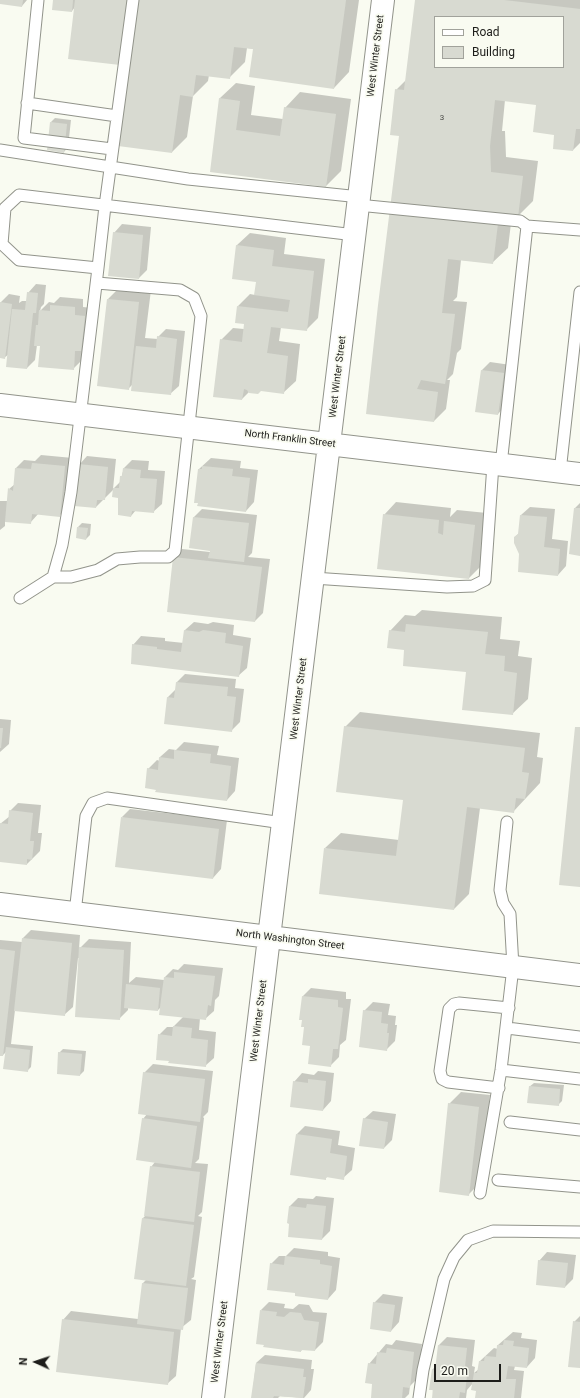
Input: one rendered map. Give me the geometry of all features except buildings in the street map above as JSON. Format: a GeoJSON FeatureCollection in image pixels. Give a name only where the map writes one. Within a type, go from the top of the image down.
{"type":"FeatureCollection","features":[{"type":"Feature","properties":{"kind":"street","name":"West Winter Street"},"geometry":{"type":"LineString","coordinates":[[213,1398],[314,578],[383,0]]}},
{"type":"Feature","properties":{"kind":"street","name":"North Franklin Street"},"geometry":{"type":"LineString","coordinates":[[0,405],[570,473]]}},
{"type":"Feature","properties":{"kind":"street","name":"North Washington Street"},"geometry":{"type":"LineString","coordinates":[[0,904],[580,975]]}},
{"type":"Feature","properties":{"kind":"lane"},"geometry":{"type":"LineString","coordinates":[[38,0],[24,138],[112,149]]}},
{"type":"Feature","properties":{"kind":"lane"},"geometry":{"type":"LineString","coordinates":[[53,577],[62,545],[70,500],[112,149],[133,0]]}},
{"type":"Feature","properties":{"kind":"lane"},"geometry":{"type":"LineString","coordinates":[[28,103],[117,116]]}},
{"type":"Feature","properties":{"kind":"lane"},"geometry":{"type":"LineString","coordinates":[[0,150],[188,179],[520,221],[526,226],[580,230]]}},
{"type":"Feature","properties":{"kind":"lane"},"geometry":{"type":"LineString","coordinates":[[98,268],[18,260],[2,244],[5,208],[19,194],[105,206],[355,235]]}},
{"type":"Feature","properties":{"kind":"lane"},"geometry":{"type":"LineString","coordinates":[[314,578],[447,587],[473,586],[485,580],[497,464],[526,226]]}},
{"type":"Feature","properties":{"kind":"lane"},"geometry":{"type":"LineString","coordinates":[[20,598],[53,577],[71,577],[98,570],[117,559],[168,557],[175,551],[201,316],[194,298],[180,290],[96,283]]}},
{"type":"Feature","properties":{"kind":"lane"},"geometry":{"type":"LineString","coordinates":[[570,473],[580,292]]}},
{"type":"Feature","properties":{"kind":"lane"},"geometry":{"type":"LineString","coordinates":[[75,913],[86,816],[93,803],[107,798],[283,823]]}},
{"type":"Feature","properties":{"kind":"lane"},"geometry":{"type":"LineString","coordinates":[[480,1193],[499,1088],[513,967],[510,914],[503,903],[500,890],[507,822]]}},
{"type":"Feature","properties":{"kind":"lane"},"geometry":{"type":"LineString","coordinates":[[499,1088],[448,1082],[442,1078],[440,1071],[448,1008],[459,1003],[509,1008]]}},
{"type":"Feature","properties":{"kind":"lane"},"geometry":{"type":"LineString","coordinates":[[506,1028],[580,1036]]}},
{"type":"Feature","properties":{"kind":"lane"},"geometry":{"type":"LineString","coordinates":[[501,1070],[580,1079]]}},
{"type":"Feature","properties":{"kind":"lane"},"geometry":{"type":"LineString","coordinates":[[510,1122],[580,1130]]}},
{"type":"Feature","properties":{"kind":"lane"},"geometry":{"type":"LineString","coordinates":[[498,1180],[580,1187]]}},
{"type":"Feature","properties":{"kind":"lane"},"geometry":{"type":"LineString","coordinates":[[419,1398],[423,1370],[444,1279],[454,1256],[468,1240],[493,1230],[580,1232]]}}]}
